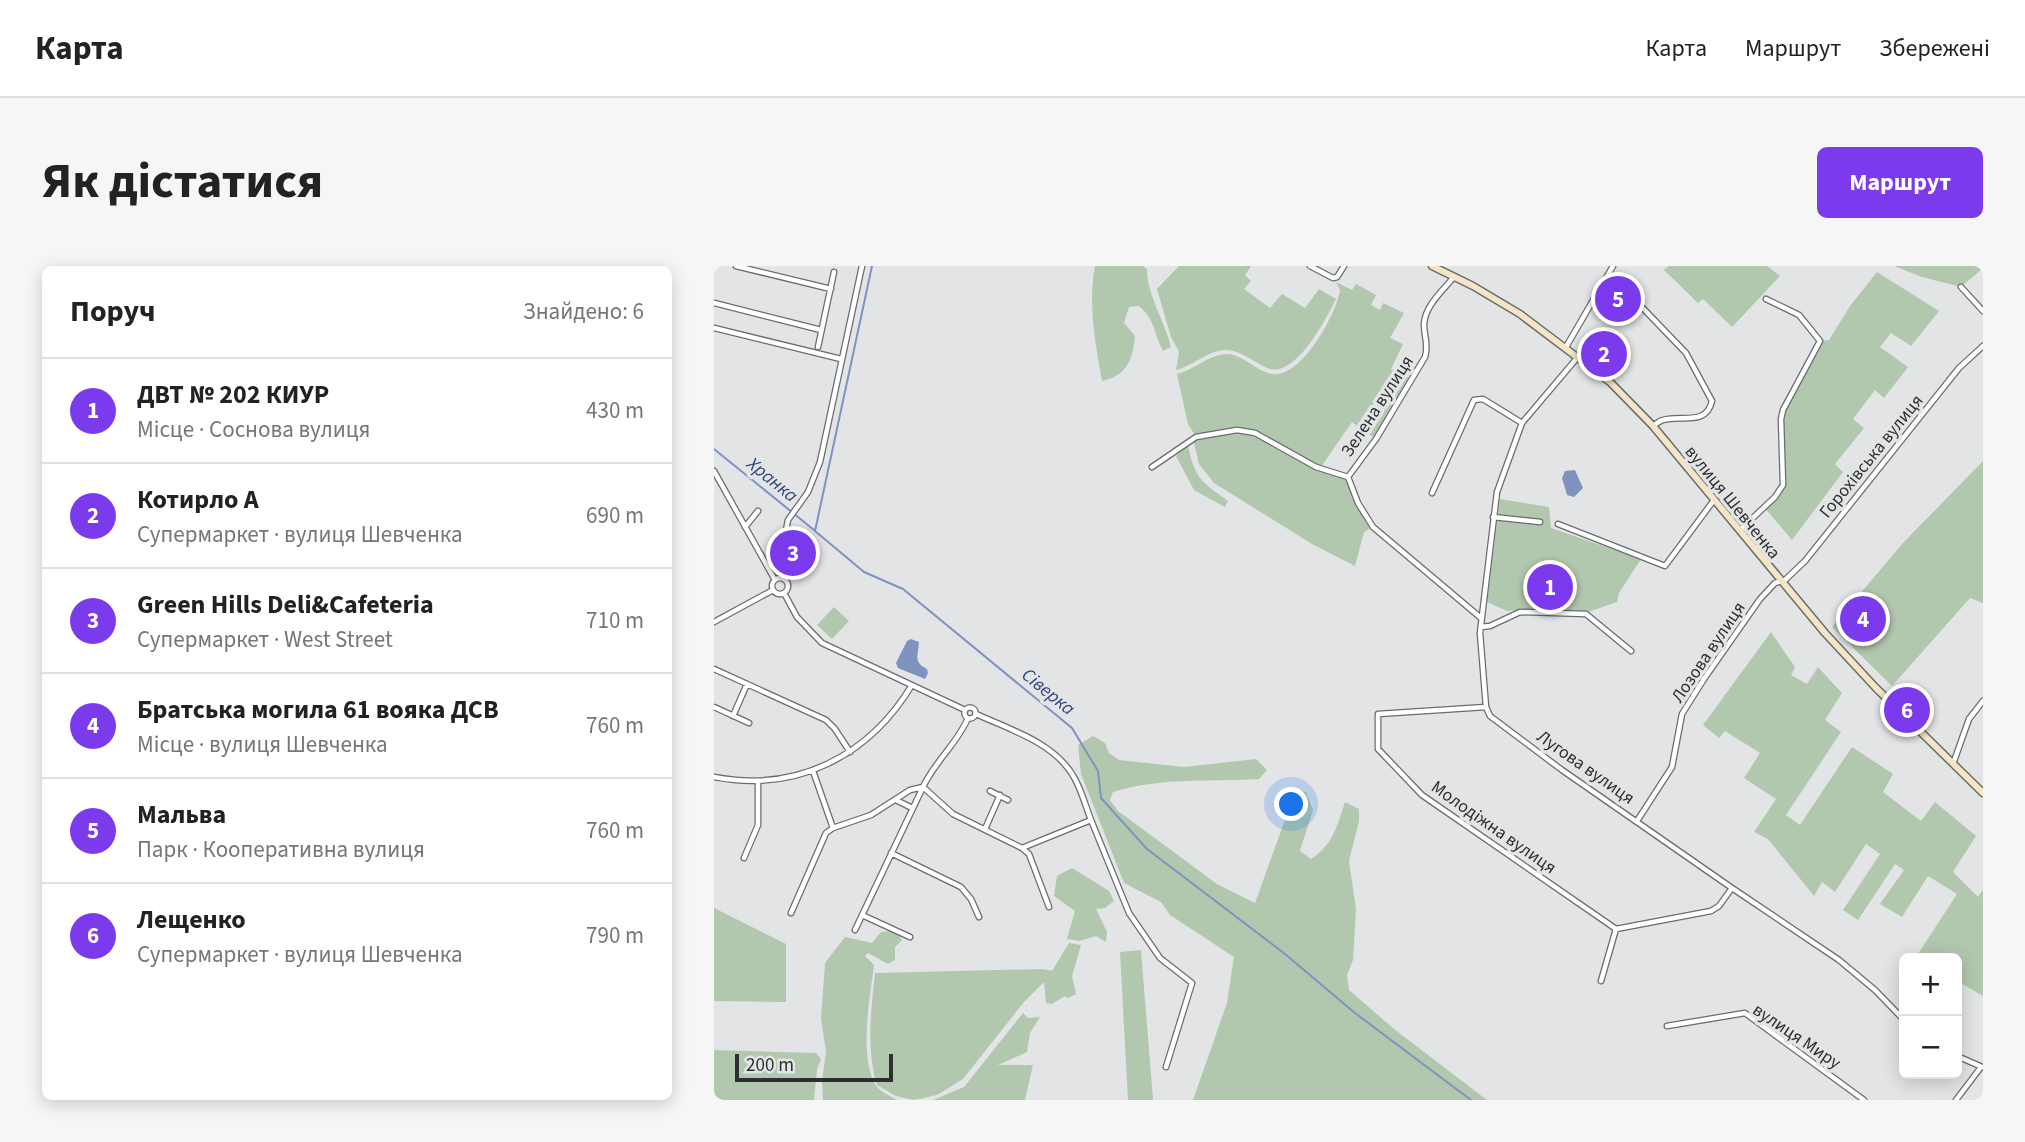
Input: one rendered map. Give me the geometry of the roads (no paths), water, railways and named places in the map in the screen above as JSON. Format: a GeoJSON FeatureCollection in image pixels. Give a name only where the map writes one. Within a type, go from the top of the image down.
{"type":"FeatureCollection","features":[{"type":"Feature","properties":{"kind":"street"},"geometry":{"type":"LineString","coordinates":[[736,266],[831,289]]}},
{"type":"Feature","properties":{"kind":"street"},"geometry":{"type":"LineString","coordinates":[[784,540],[788,520],[808,492],[820,461],[862,266]]}},
{"type":"Feature","properties":{"kind":"street"},"geometry":{"type":"LineString","coordinates":[[1310,266],[1333,278],[1338,277],[1344,266]]}},
{"type":"Feature","properties":{"kind":"street","name":"вулиця Шевченка"},"geometry":{"type":"LineString","coordinates":[[1432,266],[1512,309],[1610,382],[1653,426],[1779,581],[1876,688],[1983,793]]}},
{"type":"Feature","properties":{"kind":"street"},"geometry":{"type":"LineString","coordinates":[[1566,347],[1613,266]]}},
{"type":"Feature","properties":{"kind":"street"},"geometry":{"type":"LineString","coordinates":[[818,347],[834,272]]}},
{"type":"Feature","properties":{"kind":"street"},"geometry":{"type":"LineString","coordinates":[[1610,274],[1686,353],[1712,401],[1710,408],[1696,419],[1664,420],[1653,426]]}},
{"type":"Feature","properties":{"kind":"street","name":"Зелена вулиця"},"geometry":{"type":"LineString","coordinates":[[1348,477],[1376,439],[1425,357],[1428,348],[1424,321],[1455,276]]}},
{"type":"Feature","properties":{"kind":"street"},"geometry":{"type":"LineString","coordinates":[[1961,287],[1983,311]]}},
{"type":"Feature","properties":{"kind":"street"},"geometry":{"type":"LineString","coordinates":[[1740,530],[1775,497],[1783,485],[1783,410],[1820,341],[1799,315],[1766,299]]}},
{"type":"Feature","properties":{"kind":"street"},"geometry":{"type":"LineString","coordinates":[[714,303],[821,330]]}},
{"type":"Feature","properties":{"kind":"street"},"geometry":{"type":"LineString","coordinates":[[714,328],[841,359]]}},
{"type":"Feature","properties":{"kind":"street","name":"Горохівська вулиця"},"geometry":{"type":"LineString","coordinates":[[1779,581],[1785,580],[1805,561],[1959,369],[1983,346]]}},
{"type":"Feature","properties":{"kind":"street"},"geometry":{"type":"LineString","coordinates":[[1486,707],[1480,627],[1497,492],[1522,423],[1578,357]]}},
{"type":"Feature","properties":{"kind":"street"},"geometry":{"type":"LineString","coordinates":[[1432,493],[1474,400],[1483,399],[1522,423]]}},
{"type":"Feature","properties":{"kind":"street"},"geometry":{"type":"LineString","coordinates":[[1152,467],[1196,437],[1237,429],[1255,433],[1316,467],[1348,477],[1358,503],[1373,527],[1481,618]]}},
{"type":"Feature","properties":{"kind":"street"},"geometry":{"type":"LineString","coordinates":[[714,471],[775,580],[773,590]]}},
{"type":"Feature","properties":{"kind":"street"},"geometry":{"type":"LineString","coordinates":[[1558,524],[1665,566],[1714,500]]}},
{"type":"Feature","properties":{"kind":"street"},"geometry":{"type":"LineString","coordinates":[[745,527],[758,511]]}},
{"type":"Feature","properties":{"kind":"street"},"geometry":{"type":"LineString","coordinates":[[1493,517],[1540,522]]}},
{"type":"Feature","properties":{"kind":"street"},"geometry":{"type":"LineString","coordinates":[[785,548],[787,587],[784,593],[805,628],[822,643],[965,710],[973,708],[976,714],[1047,748],[1075,779],[1129,913],[1160,957],[1192,983],[1166,1067]]}},
{"type":"Feature","properties":{"kind":"street"},"geometry":{"type":"LineString","coordinates":[[775,580],[785,580]]}},
{"type":"Feature","properties":{"kind":"street","name":"Лозова вулиця"},"geometry":{"type":"LineString","coordinates":[[1637,821],[1672,767],[1682,714],[1760,599],[1779,581]]}},
{"type":"Feature","properties":{"kind":"street"},"geometry":{"type":"LineString","coordinates":[[773,590],[779,594],[784,593]]}},
{"type":"Feature","properties":{"kind":"street"},"geometry":{"type":"LineString","coordinates":[[714,622],[773,590]]}},
{"type":"Feature","properties":{"kind":"street"},"geometry":{"type":"LineString","coordinates":[[1480,627],[1490,626],[1520,612],[1586,614],[1631,651]]}},
{"type":"Feature","properties":{"kind":"street"},"geometry":{"type":"LineString","coordinates":[[714,669],[826,720],[850,752]]}},
{"type":"Feature","properties":{"kind":"street"},"geometry":{"type":"LineString","coordinates":[[733,716],[747,684]]}},
{"type":"Feature","properties":{"kind":"street"},"geometry":{"type":"LineString","coordinates":[[714,777],[758,781],[813,771],[850,752],[876,733],[912,685]]}},
{"type":"Feature","properties":{"kind":"street"},"geometry":{"type":"LineString","coordinates":[[1954,764],[1969,719],[1983,701]]}},
{"type":"Feature","properties":{"kind":"street"},"geometry":{"type":"LineString","coordinates":[[714,707],[749,723]]}},
{"type":"Feature","properties":{"kind":"street","name":"Лугова вулиця"},"geometry":{"type":"LineString","coordinates":[[1486,707],[1490,716],[1562,770],[1839,960],[1875,990],[1900,1016]]}},
{"type":"Feature","properties":{"kind":"street","name":"Молодіжна вулиця"},"geometry":{"type":"LineString","coordinates":[[1486,707],[1378,714],[1378,749],[1422,795],[1616,929]]}},
{"type":"Feature","properties":{"kind":"street"},"geometry":{"type":"LineString","coordinates":[[965,710],[968,718]]}},
{"type":"Feature","properties":{"kind":"street"},"geometry":{"type":"LineString","coordinates":[[968,718],[976,714]]}},
{"type":"Feature","properties":{"kind":"street"},"geometry":{"type":"LineString","coordinates":[[855,930],[931,769],[952,746],[968,718]]}},
{"type":"Feature","properties":{"kind":"street"},"geometry":{"type":"LineString","coordinates":[[813,771],[833,828]]}},
{"type":"Feature","properties":{"kind":"street"},"geometry":{"type":"LineString","coordinates":[[744,858],[758,825],[758,781]]}},
{"type":"Feature","properties":{"kind":"street"},"geometry":{"type":"LineString","coordinates":[[791,913],[825,833],[871,815],[910,790],[923,787]]}},
{"type":"Feature","properties":{"kind":"street"},"geometry":{"type":"LineString","coordinates":[[923,787],[953,814],[1029,854],[1049,907]]}},
{"type":"Feature","properties":{"kind":"street"},"geometry":{"type":"LineString","coordinates":[[990,791],[1009,800]]}},
{"type":"Feature","properties":{"kind":"street"},"geometry":{"type":"LineString","coordinates":[[985,829],[1000,795]]}},
{"type":"Feature","properties":{"kind":"street"},"geometry":{"type":"LineString","coordinates":[[896,800],[912,808]]}},
{"type":"Feature","properties":{"kind":"street"},"geometry":{"type":"LineString","coordinates":[[1022,848],[1091,820]]}},
{"type":"Feature","properties":{"kind":"street"},"geometry":{"type":"LineString","coordinates":[[891,853],[961,887],[968,893],[979,917]]}},
{"type":"Feature","properties":{"kind":"street"},"geometry":{"type":"LineString","coordinates":[[1601,981],[1616,929],[1711,911],[1719,906],[1732,888]]}},
{"type":"Feature","properties":{"kind":"street"},"geometry":{"type":"LineString","coordinates":[[862,915],[910,937]]}},
{"type":"Feature","properties":{"kind":"street","name":"вулиця Миру"},"geometry":{"type":"LineString","coordinates":[[1667,1026],[1745,1013],[1864,1100]]}},
{"type":"Feature","properties":{"kind":"street"},"geometry":{"type":"LineString","coordinates":[[1956,1100],[1982,1067],[1962,1058]]}},
{"type":"Feature","properties":{"kind":"water"},"geometry":{"type":"Polygon","coordinates":[[[1575,470],[1583,488],[1574,497],[1567,495],[1562,478],[1565,471],[1575,470]]]}},
{"type":"Feature","properties":{"kind":"water"},"geometry":{"type":"Polygon","coordinates":[[[911,639],[919,642],[917,658],[927,669],[925,679],[898,668],[896,663],[907,641],[911,639]]]}},
{"type":"Feature","properties":{"kind":"waterway","name":"Сіверка"},"geometry":{"type":"LineString","coordinates":[[872,266],[815,531],[864,572],[903,589],[1072,728],[1098,771],[1101,798],[1147,849],[1285,954],[1355,1013],[1471,1100]]}},
{"type":"Feature","properties":{"kind":"waterway","name":"Хранка"},"geometry":{"type":"LineString","coordinates":[[714,449],[814,530]]}},
{"type":"Feature","properties":{"kind":"place","name":"Мальва"},"geometry":{"type":"Point","coordinates":[1618,299]}},
{"type":"Feature","properties":{"kind":"place","name":"Котирло А"},"geometry":{"type":"Point","coordinates":[1604,354]}},
{"type":"Feature","properties":{"kind":"place","name":"Green Hills Deli&Cafeteria"},"geometry":{"type":"Point","coordinates":[793,553]}},
{"type":"Feature","properties":{"kind":"place","name":"ДВТ № 202 КИУР"},"geometry":{"type":"Point","coordinates":[1550,587]}},
{"type":"Feature","properties":{"kind":"place","name":"Братська могила 61 вояка ДСВ"},"geometry":{"type":"Point","coordinates":[1863,619]}},
{"type":"Feature","properties":{"kind":"place","name":"Лещенко"},"geometry":{"type":"Point","coordinates":[1907,710]}}]}
